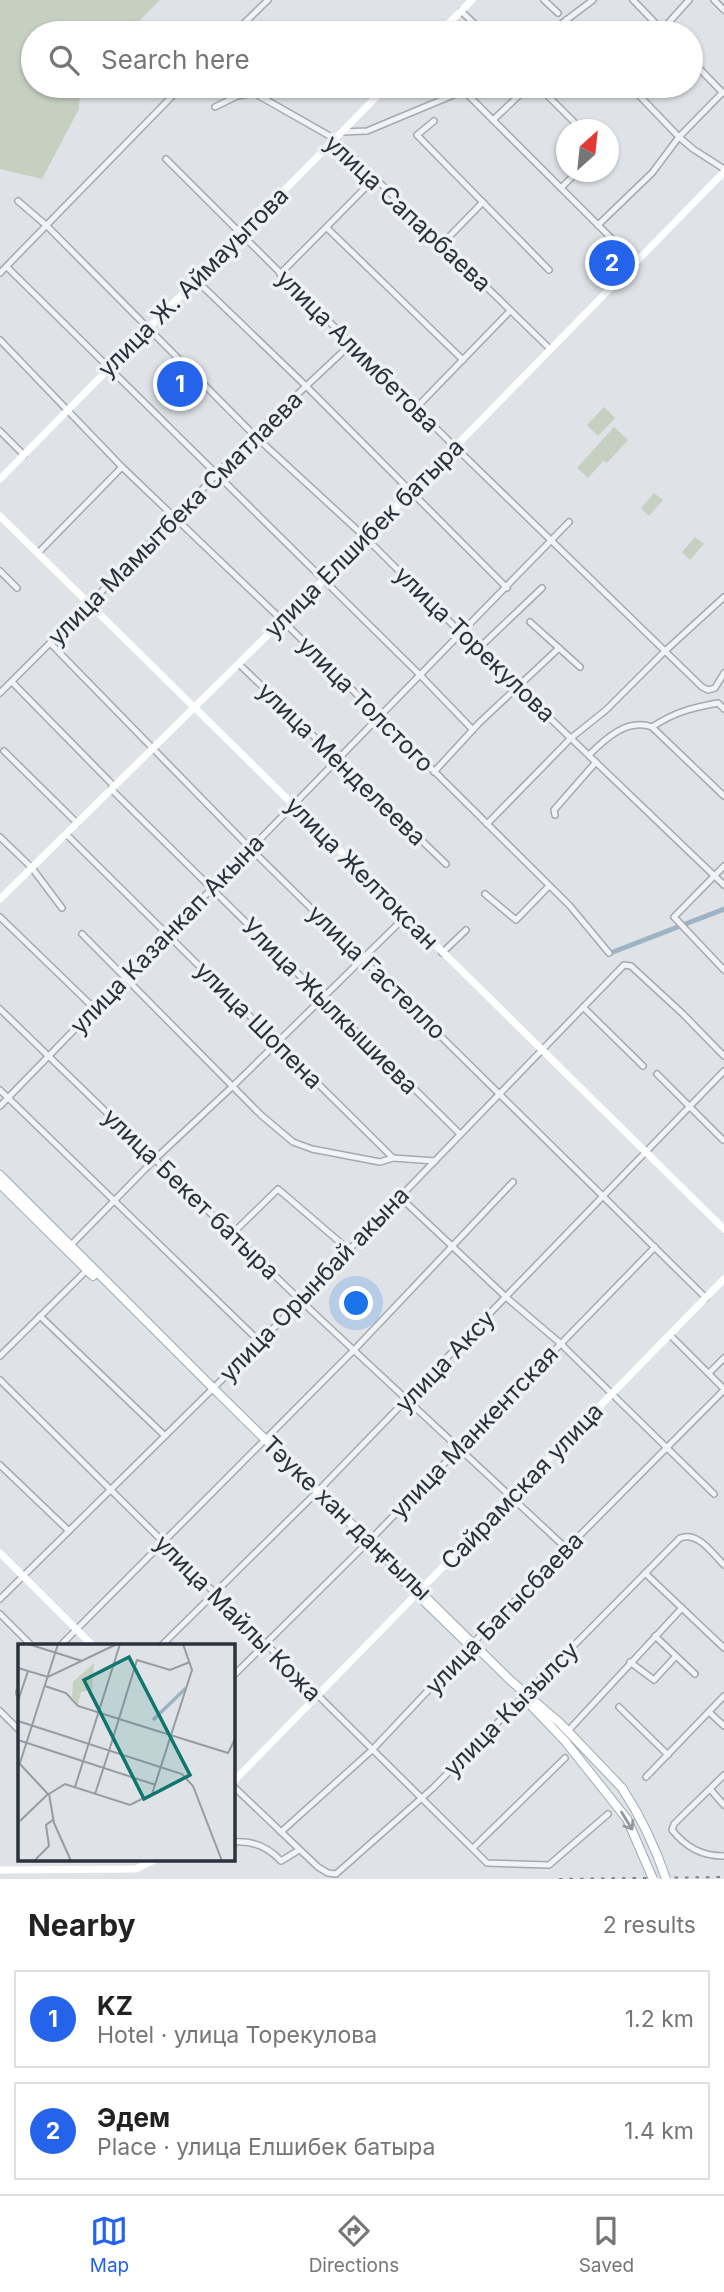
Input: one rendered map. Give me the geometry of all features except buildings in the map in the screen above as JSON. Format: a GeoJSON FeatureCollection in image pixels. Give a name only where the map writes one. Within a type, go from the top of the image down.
{"type":"FeatureCollection","features":[{"type":"Feature","properties":{"kind":"main road"},"geometry":{"type":"LineString","coordinates":[[451,21],[472,0]]}},
{"type":"Feature","properties":{"kind":"main road","name":"улица Ж. Аймауытова"},"geometry":{"type":"LineString","coordinates":[[0,479],[375,98]]}},
{"type":"Feature","properties":{"kind":"main road","name":"улица Елшибек батыра"},"geometry":{"type":"LineString","coordinates":[[0,899],[366,538],[724,170]]}},
{"type":"Feature","properties":{"kind":"main road","name":"улица Желтоксан"},"geometry":{"type":"LineString","coordinates":[[0,516],[724,1230]]}},
{"type":"Feature","properties":{"kind":"main road","name":"Тәуке хан даңғылы"},"geometry":{"type":"LineString","coordinates":[[0,1175],[211,1390],[622,1788],[638,1811],[654,1844],[666,1879]]}},
{"type":"Feature","properties":{"kind":"main road","name":"Тәуке хан даңғылы"},"geometry":{"type":"LineString","coordinates":[[0,1184],[68,1247]]}},
{"type":"Feature","properties":{"kind":"main road","name":"Сайрамская улица"},"geometry":{"type":"LineString","coordinates":[[234,1783],[724,1279]]}},
{"type":"Feature","properties":{"kind":"main road"},"geometry":{"type":"LineString","coordinates":[[0,1553],[91,1644]]}},
{"type":"Feature","properties":{"kind":"main road","name":"Тәуке хан даңғылы"},"geometry":{"type":"LineString","coordinates":[[526,1697],[627,1819],[653,1879]]}},
{"type":"Feature","properties":{"kind":"main road"},"geometry":{"type":"LineString","coordinates":[[0,1870],[136,1870],[149,1862]]}},
{"type":"Feature","properties":{"kind":"street"},"geometry":{"type":"LineString","coordinates":[[246,21],[268,0]]}},
{"type":"Feature","properties":{"kind":"street"},"geometry":{"type":"LineString","coordinates":[[544,0],[558,13]]}},
{"type":"Feature","properties":{"kind":"street"},"geometry":{"type":"LineString","coordinates":[[566,20],[593,0]]}},
{"type":"Feature","properties":{"kind":"street"},"geometry":{"type":"LineString","coordinates":[[633,0],[653,21]]}},
{"type":"Feature","properties":{"kind":"street"},"geometry":{"type":"LineString","coordinates":[[672,21],[689,0]]}},
{"type":"Feature","properties":{"kind":"street"},"geometry":{"type":"LineString","coordinates":[[714,0],[724,10]]}},
{"type":"Feature","properties":{"kind":"street"},"geometry":{"type":"LineString","coordinates":[[461,11],[471,21]]}},
{"type":"Feature","properties":{"kind":"street"},"geometry":{"type":"LineString","coordinates":[[598,225],[652,173],[679,137],[723,93],[703,72]]}},
{"type":"Feature","properties":{"kind":"street"},"geometry":{"type":"LineString","coordinates":[[0,274],[170,98]]}},
{"type":"Feature","properties":{"kind":"street","name":"улица Сапарбаева"},"geometry":{"type":"LineString","coordinates":[[215,107],[233,98]]}},
{"type":"Feature","properties":{"kind":"street","name":"улица Сапарбаева"},"geometry":{"type":"LineString","coordinates":[[263,98],[335,139],[550,349]]}},
{"type":"Feature","properties":{"kind":"street"},"geometry":{"type":"LineString","coordinates":[[341,132],[367,131],[447,98]]}},
{"type":"Feature","properties":{"kind":"street"},"geometry":{"type":"LineString","coordinates":[[471,98],[635,262]]}},
{"type":"Feature","properties":{"kind":"street"},"geometry":{"type":"LineString","coordinates":[[493,120],[516,98]]}},
{"type":"Feature","properties":{"kind":"street"},"geometry":{"type":"LineString","coordinates":[[550,98],[571,119]]}},
{"type":"Feature","properties":{"kind":"street"},"geometry":{"type":"LineString","coordinates":[[642,98],[679,137],[724,170]]}},
{"type":"Feature","properties":{"kind":"street"},"geometry":{"type":"LineString","coordinates":[[434,121],[417,135],[549,270]]}},
{"type":"Feature","properties":{"kind":"street","name":"улица Алимбетова"},"geometry":{"type":"LineString","coordinates":[[166,159],[664,652],[708,690],[715,688],[724,673]]}},
{"type":"Feature","properties":{"kind":"street"},"geometry":{"type":"LineString","coordinates":[[281,274],[375,178]]}},
{"type":"Feature","properties":{"kind":"street"},"geometry":{"type":"LineString","coordinates":[[561,188],[567,182]]}},
{"type":"Feature","properties":{"kind":"street","name":"улица Торекулова"},"geometry":{"type":"LineString","coordinates":[[18,201],[149,327],[254,435],[366,538],[462,634],[724,885]]}},
{"type":"Feature","properties":{"kind":"street"},"geometry":{"type":"LineString","coordinates":[[442,244],[483,202]]}},
{"type":"Feature","properties":{"kind":"street"},"geometry":{"type":"LineString","coordinates":[[327,228],[463,360]]}},
{"type":"Feature","properties":{"kind":"street"},"geometry":{"type":"LineString","coordinates":[[7,267],[473,730]]}},
{"type":"Feature","properties":{"kind":"street"},"geometry":{"type":"LineString","coordinates":[[195,279],[507,588]]}},
{"type":"Feature","properties":{"kind":"street"},"geometry":{"type":"LineString","coordinates":[[416,408],[510,310]]}},
{"type":"Feature","properties":{"kind":"street","name":"улица Толстого"},"geometry":{"type":"LineString","coordinates":[[0,340],[122,467],[283,621],[549,886],[609,953]]}},
{"type":"Feature","properties":{"kind":"street","name":"улица Мамытбека Сматлаева"},"geometry":{"type":"LineString","coordinates":[[0,693],[254,435],[351,344]]}},
{"type":"Feature","properties":{"kind":"street"},"geometry":{"type":"LineString","coordinates":[[0,431],[24,454]]}},
{"type":"Feature","properties":{"kind":"street"},"geometry":{"type":"LineString","coordinates":[[38,552],[122,467]]}},
{"type":"Feature","properties":{"kind":"street","name":"улица Казанкап Акына"},"geometry":{"type":"LineString","coordinates":[[0,1106],[569,522]]}},
{"type":"Feature","properties":{"kind":"street"},"geometry":{"type":"LineString","coordinates":[[0,571],[17,588]]}},
{"type":"Feature","properties":{"kind":"street"},"geometry":{"type":"LineString","coordinates":[[478,649],[542,588]]}},
{"type":"Feature","properties":{"kind":"street"},"geometry":{"type":"LineString","coordinates":[[487,824],[571,738],[606,710],[724,597]]}},
{"type":"Feature","properties":{"kind":"street"},"geometry":{"type":"LineString","coordinates":[[530,622],[580,667]]}},
{"type":"Feature","properties":{"kind":"street","name":"улица Гастелло"},"geometry":{"type":"LineString","coordinates":[[51,643],[251,849],[706,1298]]}},
{"type":"Feature","properties":{"kind":"street"},"geometry":{"type":"LineString","coordinates":[[434,772],[473,730],[559,648]]}},
{"type":"Feature","properties":{"kind":"street","name":"улица Менделеева"},"geometry":{"type":"LineString","coordinates":[[239,664],[446,864]]}},
{"type":"Feature","properties":{"kind":"street"},"geometry":{"type":"LineString","coordinates":[[12,682],[113,787]]}},
{"type":"Feature","properties":{"kind":"street"},"geometry":{"type":"LineString","coordinates":[[652,727],[669,715],[683,710],[718,703],[724,709]]}},
{"type":"Feature","properties":{"kind":"street"},"geometry":{"type":"LineString","coordinates":[[589,755],[607,737],[623,729],[639,725],[652,727],[724,796]]}},
{"type":"Feature","properties":{"kind":"street"},"geometry":{"type":"LineString","coordinates":[[4,751],[77,823]]}},
{"type":"Feature","properties":{"kind":"street"},"geometry":{"type":"LineString","coordinates":[[555,815],[554,810],[596,762]]}},
{"type":"Feature","properties":{"kind":"street","name":"Улица Жылкышиева"},"geometry":{"type":"LineString","coordinates":[[113,787],[212,890],[460,1134]]}},
{"type":"Feature","properties":{"kind":"street","name":"улица Шопена"},"geometry":{"type":"LineString","coordinates":[[66,834],[393,1158]]}},
{"type":"Feature","properties":{"kind":"street"},"geometry":{"type":"LineString","coordinates":[[0,837],[32,868],[62,908]]}},
{"type":"Feature","properties":{"kind":"street"},"geometry":{"type":"LineString","coordinates":[[724,866],[674,916],[683,929],[724,970]]}},
{"type":"Feature","properties":{"kind":"street"},"geometry":{"type":"LineString","coordinates":[[485,894],[516,920],[549,886]]}},
{"type":"Feature","properties":{"kind":"street"},"geometry":{"type":"LineString","coordinates":[[68,1247],[405,916]]}},
{"type":"Feature","properties":{"kind":"street"},"geometry":{"type":"LineString","coordinates":[[0,917],[95,1009]]}},
{"type":"Feature","properties":{"kind":"street"},"geometry":{"type":"LineString","coordinates":[[442,953],[466,930]]}},
{"type":"Feature","properties":{"kind":"street"},"geometry":{"type":"LineString","coordinates":[[82,934],[261,1115],[293,1142],[312,1149],[380,1162],[393,1158],[435,1161]]}},
{"type":"Feature","properties":{"kind":"street","name":"улица Орынбай акына"},"geometry":{"type":"LineString","coordinates":[[0,1599],[260,1342],[624,965],[631,966],[684,1014],[724,1056]]}},
{"type":"Feature","properties":{"kind":"street"},"geometry":{"type":"LineString","coordinates":[[583,1007],[643,1066]]}},
{"type":"Feature","properties":{"kind":"street","name":"улица Бекет батыра"},"geometry":{"type":"LineString","coordinates":[[0,1009],[300,1300],[567,1549]]}},
{"type":"Feature","properties":{"kind":"street","name":"улица Аксу"},"geometry":{"type":"LineString","coordinates":[[163,1644],[507,1298],[724,1071]]}},
{"type":"Feature","properties":{"kind":"street"},"geometry":{"type":"LineString","coordinates":[[657,1074],[723,1140]]}},
{"type":"Feature","properties":{"kind":"street"},"geometry":{"type":"LineString","coordinates":[[0,1090],[260,1342]]}},
{"type":"Feature","properties":{"kind":"street"},"geometry":{"type":"LineString","coordinates":[[62,1644],[355,1349],[513,1182]]}},
{"type":"Feature","properties":{"kind":"street"},"geometry":{"type":"LineString","coordinates":[[232,1234],[278,1189],[349,1250]]}},
{"type":"Feature","properties":{"kind":"street"},"geometry":{"type":"LineString","coordinates":[[400,1197],[452,1248],[613,1393],[714,1494]]}},
{"type":"Feature","properties":{"kind":"street","name":"улица Манкентская"},"geometry":{"type":"LineString","coordinates":[[234,1675],[368,1542],[655,1247]]}},
{"type":"Feature","properties":{"kind":"street"},"geometry":{"type":"LineString","coordinates":[[0,1356],[89,1268]]}},
{"type":"Feature","properties":{"kind":"street"},"geometry":{"type":"LineString","coordinates":[[40,1316],[165,1436]]}},
{"type":"Feature","properties":{"kind":"street"},"geometry":{"type":"LineString","coordinates":[[670,1335],[724,1390]]}},
{"type":"Feature","properties":{"kind":"street"},"geometry":{"type":"LineString","coordinates":[[709,1373],[724,1358]]}},
{"type":"Feature","properties":{"kind":"street","name":"улица Майлы Кожа"},"geometry":{"type":"LineString","coordinates":[[0,1380],[487,1863],[549,1865],[608,1814]]}},
{"type":"Feature","properties":{"kind":"street","name":"улица Багысбаева"},"geometry":{"type":"LineString","coordinates":[[281,1832],[372,1750],[472,1644],[724,1390]]}},
{"type":"Feature","properties":{"kind":"street"},"geometry":{"type":"LineString","coordinates":[[0,1465],[69,1531]]}},
{"type":"Feature","properties":{"kind":"street","name":"улица Кызылсу"},"geometry":{"type":"LineString","coordinates":[[299,1850],[328,1873],[336,1874],[421,1799],[526,1697],[680,1538],[689,1536],[699,1540],[724,1565]]}},
{"type":"Feature","properties":{"kind":"street"},"geometry":{"type":"LineString","coordinates":[[645,1573],[724,1648]]}},
{"type":"Feature","properties":{"kind":"street"},"geometry":{"type":"LineString","coordinates":[[567,1732],[682,1608]]}},
{"type":"Feature","properties":{"kind":"street"},"geometry":{"type":"LineString","coordinates":[[0,1614],[30,1644]]}},
{"type":"Feature","properties":{"kind":"street"},"geometry":{"type":"LineString","coordinates":[[655,1636],[695,1674]]}},
{"type":"Feature","properties":{"kind":"street"},"geometry":{"type":"LineString","coordinates":[[630,1662],[654,1680],[676,1656]]}},
{"type":"Feature","properties":{"kind":"street"},"geometry":{"type":"LineString","coordinates":[[646,1777],[724,1696]]}},
{"type":"Feature","properties":{"kind":"street"},"geometry":{"type":"LineString","coordinates":[[619,1707],[668,1755]]}},
{"type":"Feature","properties":{"kind":"street"},"geometry":{"type":"LineString","coordinates":[[0,1711],[18,1729]]}},
{"type":"Feature","properties":{"kind":"street"},"geometry":{"type":"LineString","coordinates":[[709,1712],[724,1726]]}},
{"type":"Feature","properties":{"kind":"street"},"geometry":{"type":"LineString","coordinates":[[13,1723],[18,1718]]}},
{"type":"Feature","properties":{"kind":"street"},"geometry":{"type":"LineString","coordinates":[[473,1848],[565,1758]]}},
{"type":"Feature","properties":{"kind":"street"},"geometry":{"type":"LineString","coordinates":[[724,1775],[674,1824],[672,1830],[682,1842],[700,1853],[724,1856]]}},
{"type":"Feature","properties":{"kind":"street"},"geometry":{"type":"LineString","coordinates":[[234,1785],[299,1850],[281,1861],[269,1849],[245,1841],[234,1842]]}},
{"type":"Feature","properties":{"kind":"street"},"geometry":{"type":"LineString","coordinates":[[710,1790],[724,1805]]}},
{"type":"Feature","properties":{"kind":"green space"},"geometry":{"type":"Polygon","coordinates":[[[0,0],[160,0],[139,21],[21,21],[21,98],[79,98],[79,109],[42,179],[0,169],[0,0]]]}},
{"type":"Feature","properties":{"kind":"green space"},"geometry":{"type":"Polygon","coordinates":[[[604,407],[615,418],[598,436],[587,425],[604,407]]]}},
{"type":"Feature","properties":{"kind":"green space"},"geometry":{"type":"Polygon","coordinates":[[[614,427],[628,440],[607,463],[603,461],[588,478],[577,468],[614,427]]]}},
{"type":"Feature","properties":{"kind":"green space"},"geometry":{"type":"Polygon","coordinates":[[[654,493],[663,500],[649,516],[641,508],[654,493]]]}},
{"type":"Feature","properties":{"kind":"green space"},"geometry":{"type":"Polygon","coordinates":[[[695,537],[704,544],[690,560],[682,552],[695,537]]]}},
{"type":"Feature","properties":{"kind":"waterway"},"geometry":{"type":"LineString","coordinates":[[613,952],[724,909]]}},
{"type":"Feature","properties":{"kind":"railway"},"geometry":{"type":"LineString","coordinates":[[559,1879],[724,1877]]}},
{"type":"Feature","properties":{"kind":"place","name":"Эдем"},"geometry":{"type":"Point","coordinates":[612,263]}},
{"type":"Feature","properties":{"kind":"place","name":"KZ"},"geometry":{"type":"Point","coordinates":[180,384]}}]}
